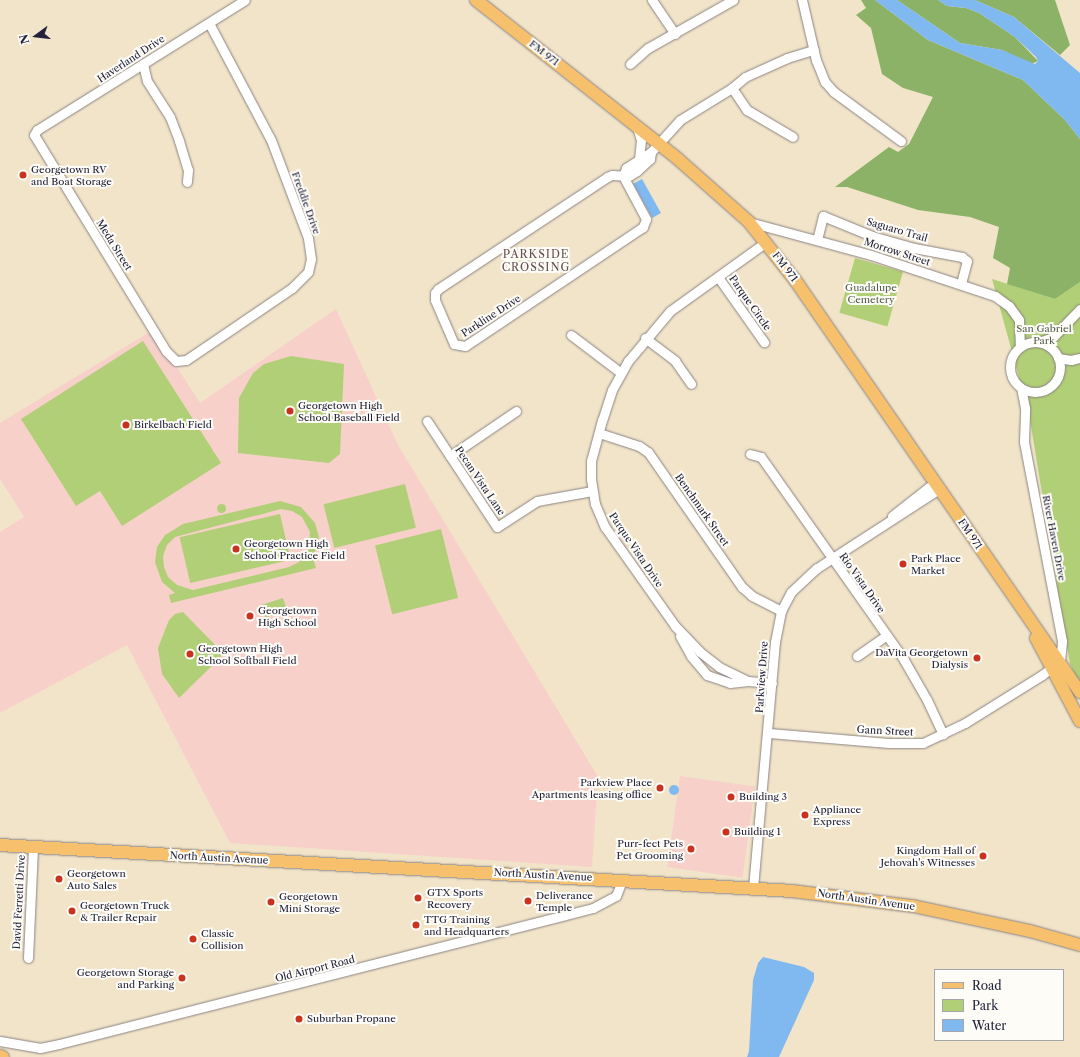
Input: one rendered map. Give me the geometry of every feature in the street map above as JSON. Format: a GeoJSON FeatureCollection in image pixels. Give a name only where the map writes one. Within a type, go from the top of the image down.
{"type":"FeatureCollection","features":[{"type":"Feature","properties":{"kind":"main road","name":"FM 971"},"geometry":{"type":"LineString","coordinates":[[476,0],[637,127],[655,148],[749,222],[766,242],[937,486],[1018,605],[1056,665],[1080,721]]}},
{"type":"Feature","properties":{"kind":"main road","name":"FM 971"},"geometry":{"type":"LineString","coordinates":[[1056,665],[1080,692]]}},
{"type":"Feature","properties":{"kind":"main road","name":"North Austin Avenue"},"geometry":{"type":"LineString","coordinates":[[0,845],[753,888],[913,906],[1030,931],[1080,945]]}},
{"type":"Feature","properties":{"kind":"street","name":"Haverland Drive"},"geometry":{"type":"LineString","coordinates":[[34,139],[37,130],[245,0]]}},
{"type":"Feature","properties":{"kind":"street"},"geometry":{"type":"LineString","coordinates":[[652,0],[674,34]]}},
{"type":"Feature","properties":{"kind":"street"},"geometry":{"type":"LineString","coordinates":[[630,64],[648,48],[733,0]]}},
{"type":"Feature","properties":{"kind":"street"},"geometry":{"type":"LineString","coordinates":[[802,0],[820,73],[834,92],[901,141]]}},
{"type":"Feature","properties":{"kind":"street","name":"Freddie Drive"},"geometry":{"type":"LineString","coordinates":[[176,361],[186,360],[292,288],[308,272],[311,259],[308,238],[271,140],[209,23]]}},
{"type":"Feature","properties":{"kind":"street"},"geometry":{"type":"LineString","coordinates":[[623,176],[626,168],[655,148],[680,120],[732,88],[750,74],[794,56],[814,50]]}},
{"type":"Feature","properties":{"kind":"street"},"geometry":{"type":"LineString","coordinates":[[144,64],[147,80],[170,117],[179,141],[188,170],[187,182]]}},
{"type":"Feature","properties":{"kind":"street"},"geometry":{"type":"LineString","coordinates":[[732,88],[747,110],[793,137]]}},
{"type":"Feature","properties":{"kind":"street"},"geometry":{"type":"LineString","coordinates":[[637,127],[641,140],[639,158]]}},
{"type":"Feature","properties":{"kind":"street","name":"Meda Street"},"geometry":{"type":"LineString","coordinates":[[34,139],[166,351],[176,361]]}},
{"type":"Feature","properties":{"kind":"street","name":"Parkline Drive"},"geometry":{"type":"LineString","coordinates":[[623,176],[634,202],[644,216],[646,222],[643,227],[465,346],[454,344],[435,300],[435,293],[438,289],[607,177],[623,176],[629,176],[644,166],[650,159],[655,148]]}},
{"type":"Feature","properties":{"kind":"street","name":"Saguaro Trail"},"geometry":{"type":"LineString","coordinates":[[818,240],[823,216],[872,236],[914,248],[962,257],[967,261],[961,283]]}},
{"type":"Feature","properties":{"kind":"street","name":"Morrow Street"},"geometry":{"type":"LineString","coordinates":[[749,222],[818,240],[961,283],[1000,299],[1009,306],[1019,320],[1021,329],[1020,346]]}},
{"type":"Feature","properties":{"kind":"street","name":"Parque Vista Drive"},"geometry":{"type":"LineString","coordinates":[[766,242],[670,310],[645,338],[620,372],[591,461],[592,491],[598,514],[675,626],[691,656],[706,675],[730,683],[748,681],[772,683]]}},
{"type":"Feature","properties":{"kind":"street","name":"Parque Circle"},"geometry":{"type":"LineString","coordinates":[[718,277],[764,342]]}},
{"type":"Feature","properties":{"kind":"street"},"geometry":{"type":"LineString","coordinates":[[1080,309],[1054,337],[1020,346],[1010,362],[1010,372],[1021,388],[1035,392],[1051,386],[1060,370],[1071,360],[1080,358]]}},
{"type":"Feature","properties":{"kind":"street","name":"Morrow Street"},"geometry":{"type":"LineString","coordinates":[[1021,329],[1037,342]]}},
{"type":"Feature","properties":{"kind":"street"},"geometry":{"type":"LineString","coordinates":[[570,335],[620,372]]}},
{"type":"Feature","properties":{"kind":"street"},"geometry":{"type":"LineString","coordinates":[[1054,337],[1060,370]]}},
{"type":"Feature","properties":{"kind":"street"},"geometry":{"type":"LineString","coordinates":[[645,338],[675,361],[691,384]]}},
{"type":"Feature","properties":{"kind":"street"},"geometry":{"type":"LineString","coordinates":[[1037,342],[1056,354],[1071,360]]}},
{"type":"Feature","properties":{"kind":"street","name":"River Haven Drive"},"geometry":{"type":"LineString","coordinates":[[1021,388],[1025,408],[1024,442],[1062,641],[1056,665]]}},
{"type":"Feature","properties":{"kind":"street"},"geometry":{"type":"LineString","coordinates":[[1025,408],[1035,392]]}},
{"type":"Feature","properties":{"kind":"street"},"geometry":{"type":"LineString","coordinates":[[450,456],[516,411]]}},
{"type":"Feature","properties":{"kind":"street","name":"Pecan Vista Lane"},"geometry":{"type":"LineString","coordinates":[[427,421],[497,527],[537,501],[592,491]]}},
{"type":"Feature","properties":{"kind":"street","name":"Benchmark Street"},"geometry":{"type":"LineString","coordinates":[[599,433],[639,446],[648,452],[742,587],[752,596],[781,611]]}},
{"type":"Feature","properties":{"kind":"street","name":"Rio Vista Drive"},"geometry":{"type":"LineString","coordinates":[[750,454],[761,457],[886,636],[918,683],[943,735]]}},
{"type":"Feature","properties":{"kind":"street","name":"Parkview Drive"},"geometry":{"type":"LineString","coordinates":[[753,888],[769,732],[775,642],[781,611],[797,585],[832,558],[888,520],[906,512],[937,486]]}},
{"type":"Feature","properties":{"kind":"street","name":"Parque Vista Drive"},"geometry":{"type":"LineString","coordinates":[[675,626],[707,658],[748,681]]}},
{"type":"Feature","properties":{"kind":"street"},"geometry":{"type":"LineString","coordinates":[[857,656],[886,636]]}},
{"type":"Feature","properties":{"kind":"street","name":"Gann Street"},"geometry":{"type":"LineString","coordinates":[[769,732],[905,744],[923,743],[943,735],[1056,665]]}},
{"type":"Feature","properties":{"kind":"street","name":"David Ferretti Drive"},"geometry":{"type":"LineString","coordinates":[[28,958],[33,847]]}},
{"type":"Feature","properties":{"kind":"street","name":"Old Airport Road"},"geometry":{"type":"LineString","coordinates":[[0,1041],[40,1048],[350,971],[593,908],[616,896],[622,880]]}},
{"type":"Feature","properties":{"kind":"shaded area","name":"Georgetown High School"},"geometry":{"type":"Polygon","coordinates":[[[336,309],[398,445],[598,777],[592,867],[230,843],[127,645],[0,713],[0,532],[24,517],[0,479],[0,423],[153,330],[200,403],[336,309]]]}},
{"type":"Feature","properties":{"kind":"shaded area"},"geometry":{"type":"Polygon","coordinates":[[[680,776],[755,787],[742,878],[667,867],[680,776]]]}},
{"type":"Feature","properties":{"kind":"green space"},"geometry":{"type":"Polygon","coordinates":[[[861,0],[875,0],[928,40],[1023,80],[1065,120],[1080,139],[1080,282],[1055,299],[1007,284],[1010,268],[993,258],[999,227],[970,217],[918,210],[847,187],[835,187],[889,147],[898,152],[909,144],[933,97],[903,88],[882,74],[871,28],[856,15],[866,8],[861,0]]]}},
{"type":"Feature","properties":{"kind":"green space"},"geometry":{"type":"Polygon","coordinates":[[[897,0],[938,0],[947,6],[966,8],[979,13],[1015,37],[1038,61],[1031,64],[1002,50],[960,43],[897,0]]]}},
{"type":"Feature","properties":{"kind":"green space"},"geometry":{"type":"Polygon","coordinates":[[[975,0],[1055,0],[1070,45],[1060,55],[1014,17],[975,0]]]}},
{"type":"Feature","properties":{"kind":"green space","name":"Guadalupe Cemetery"},"geometry":{"type":"Polygon","coordinates":[[[855,258],[903,272],[887,327],[839,313],[855,258]]]}},
{"type":"Feature","properties":{"kind":"green space","name":"San Gabriel Park"},"geometry":{"type":"Polygon","coordinates":[[[992,279],[1055,299],[1080,282],[1080,684],[1070,664],[1029,414],[992,279]]]}},
{"type":"Feature","properties":{"kind":"green space"},"geometry":{"type":"Polygon","coordinates":[[[143,341],[221,463],[122,526],[100,491],[76,506],[21,419],[143,341]]]}},
{"type":"Feature","properties":{"kind":"green space","name":"Georgetown High School Baseball Field"},"geometry":{"type":"Polygon","coordinates":[[[291,356],[344,364],[340,454],[329,463],[238,453],[239,398],[253,373],[264,364],[291,356]]]}},
{"type":"Feature","properties":{"kind":"green space"},"geometry":{"type":"Polygon","coordinates":[[[405,484],[416,528],[334,548],[323,504],[405,484]]]}},
{"type":"Feature","properties":{"kind":"green space"},"geometry":{"type":"Polygon","coordinates":[[[280,501],[301,507],[315,523],[319,537],[313,558],[316,568],[171,603],[169,595],[175,593],[162,582],[155,562],[157,547],[165,535],[183,524],[280,501]],[[281,509],[175,537],[167,545],[163,556],[164,567],[168,577],[177,585],[193,590],[289,567],[299,562],[309,549],[310,532],[302,517],[292,511],[281,509]]]}},
{"type":"Feature","properties":{"kind":"green space"},"geometry":{"type":"Polygon","coordinates":[[[221,503],[226,508],[221,513],[216,508],[221,503]]]}},
{"type":"Feature","properties":{"kind":"green space","name":"Georgetown High School Practice Field"},"geometry":{"type":"Polygon","coordinates":[[[280,514],[291,560],[190,583],[180,537],[280,514]]]}},
{"type":"Feature","properties":{"kind":"green space"},"geometry":{"type":"Polygon","coordinates":[[[441,529],[458,598],[392,614],[375,545],[441,529]]]}},
{"type":"Feature","properties":{"kind":"green space"},"geometry":{"type":"Polygon","coordinates":[[[283,598],[287,610],[265,617],[261,605],[283,598]]]}},
{"type":"Feature","properties":{"kind":"green space","name":"Georgetown High School Softball Field"},"geometry":{"type":"Polygon","coordinates":[[[183,612],[221,651],[221,657],[179,698],[162,674],[158,648],[169,620],[175,614],[183,612]]]}},
{"type":"Feature","properties":{"kind":"water"},"geometry":{"type":"Polygon","coordinates":[[[875,0],[897,0],[960,43],[1002,50],[1035,64],[1038,61],[1036,57],[1015,37],[979,13],[966,8],[947,6],[938,0],[975,0],[1014,17],[1080,73],[1080,139],[1065,120],[1023,80],[928,40],[875,0]]]}},
{"type":"Feature","properties":{"kind":"water"},"geometry":{"type":"Polygon","coordinates":[[[642,179],[661,213],[652,218],[633,184],[642,179]]]}},
{"type":"Feature","properties":{"kind":"water"},"geometry":{"type":"Polygon","coordinates":[[[672,785],[676,785],[679,790],[676,795],[672,795],[669,792],[669,788],[672,785]]]}},
{"type":"Feature","properties":{"kind":"water"},"geometry":{"type":"Polygon","coordinates":[[[763,957],[804,967],[814,973],[814,980],[779,1057],[747,1057],[749,1051],[753,980],[758,963],[763,957]]]}},
{"type":"Feature","properties":{"kind":"place","name":"Georgetown RV and Boat Storage"},"geometry":{"type":"Point","coordinates":[23,175]}},
{"type":"Feature","properties":{"kind":"place","name":"Georgetown High School Baseball Field"},"geometry":{"type":"Point","coordinates":[290,411]}},
{"type":"Feature","properties":{"kind":"place","name":"Birkelbach Field"},"geometry":{"type":"Point","coordinates":[126,425]}},
{"type":"Feature","properties":{"kind":"place","name":"Georgetown High School Practice Field"},"geometry":{"type":"Point","coordinates":[236,549]}},
{"type":"Feature","properties":{"kind":"place","name":"Park Place Market"},"geometry":{"type":"Point","coordinates":[903,564]}},
{"type":"Feature","properties":{"kind":"place","name":"Georgetown High School"},"geometry":{"type":"Point","coordinates":[250,616]}},
{"type":"Feature","properties":{"kind":"place","name":"Georgetown High School Softball Field"},"geometry":{"type":"Point","coordinates":[190,654]}},
{"type":"Feature","properties":{"kind":"place","name":"DaVita Georgetown Dialysis"},"geometry":{"type":"Point","coordinates":[977,658]}},
{"type":"Feature","properties":{"kind":"place","name":"Parkview Place Apartments leasing office"},"geometry":{"type":"Point","coordinates":[660,788]}},
{"type":"Feature","properties":{"kind":"place","name":"Building 3"},"geometry":{"type":"Point","coordinates":[731,797]}},
{"type":"Feature","properties":{"kind":"place","name":"Appliance Express"},"geometry":{"type":"Point","coordinates":[805,815]}},
{"type":"Feature","properties":{"kind":"place","name":"Building 1"},"geometry":{"type":"Point","coordinates":[726,832]}},
{"type":"Feature","properties":{"kind":"place","name":"Purr-fect Pets Pet Grooming"},"geometry":{"type":"Point","coordinates":[691,849]}},
{"type":"Feature","properties":{"kind":"place","name":"Kingdom Hall of Jehovah's Witnesses"},"geometry":{"type":"Point","coordinates":[983,856]}},
{"type":"Feature","properties":{"kind":"place","name":"Georgetown Auto Sales"},"geometry":{"type":"Point","coordinates":[59,879]}},
{"type":"Feature","properties":{"kind":"place","name":"GTX Sports Recovery"},"geometry":{"type":"Point","coordinates":[418,898]}},
{"type":"Feature","properties":{"kind":"place","name":"Deliverance Temple"},"geometry":{"type":"Point","coordinates":[528,901]}},
{"type":"Feature","properties":{"kind":"place","name":"Georgetown Mini Storage"},"geometry":{"type":"Point","coordinates":[271,902]}},
{"type":"Feature","properties":{"kind":"place","name":"Georgetown Truck & Trailer Repair"},"geometry":{"type":"Point","coordinates":[72,911]}},
{"type":"Feature","properties":{"kind":"place","name":"TTG Training and Headquarters"},"geometry":{"type":"Point","coordinates":[416,925]}},
{"type":"Feature","properties":{"kind":"place","name":"Classic Collision"},"geometry":{"type":"Point","coordinates":[193,939]}},
{"type":"Feature","properties":{"kind":"place","name":"Georgetown Storage and Parking"},"geometry":{"type":"Point","coordinates":[182,978]}},
{"type":"Feature","properties":{"kind":"place","name":"Suburban Propane"},"geometry":{"type":"Point","coordinates":[299,1019]}},
{"type":"Feature","properties":{"kind":"district","name":"PARKSIDE CROSSING"},"geometry":{"type":"Point","coordinates":[536,261]}}]}
